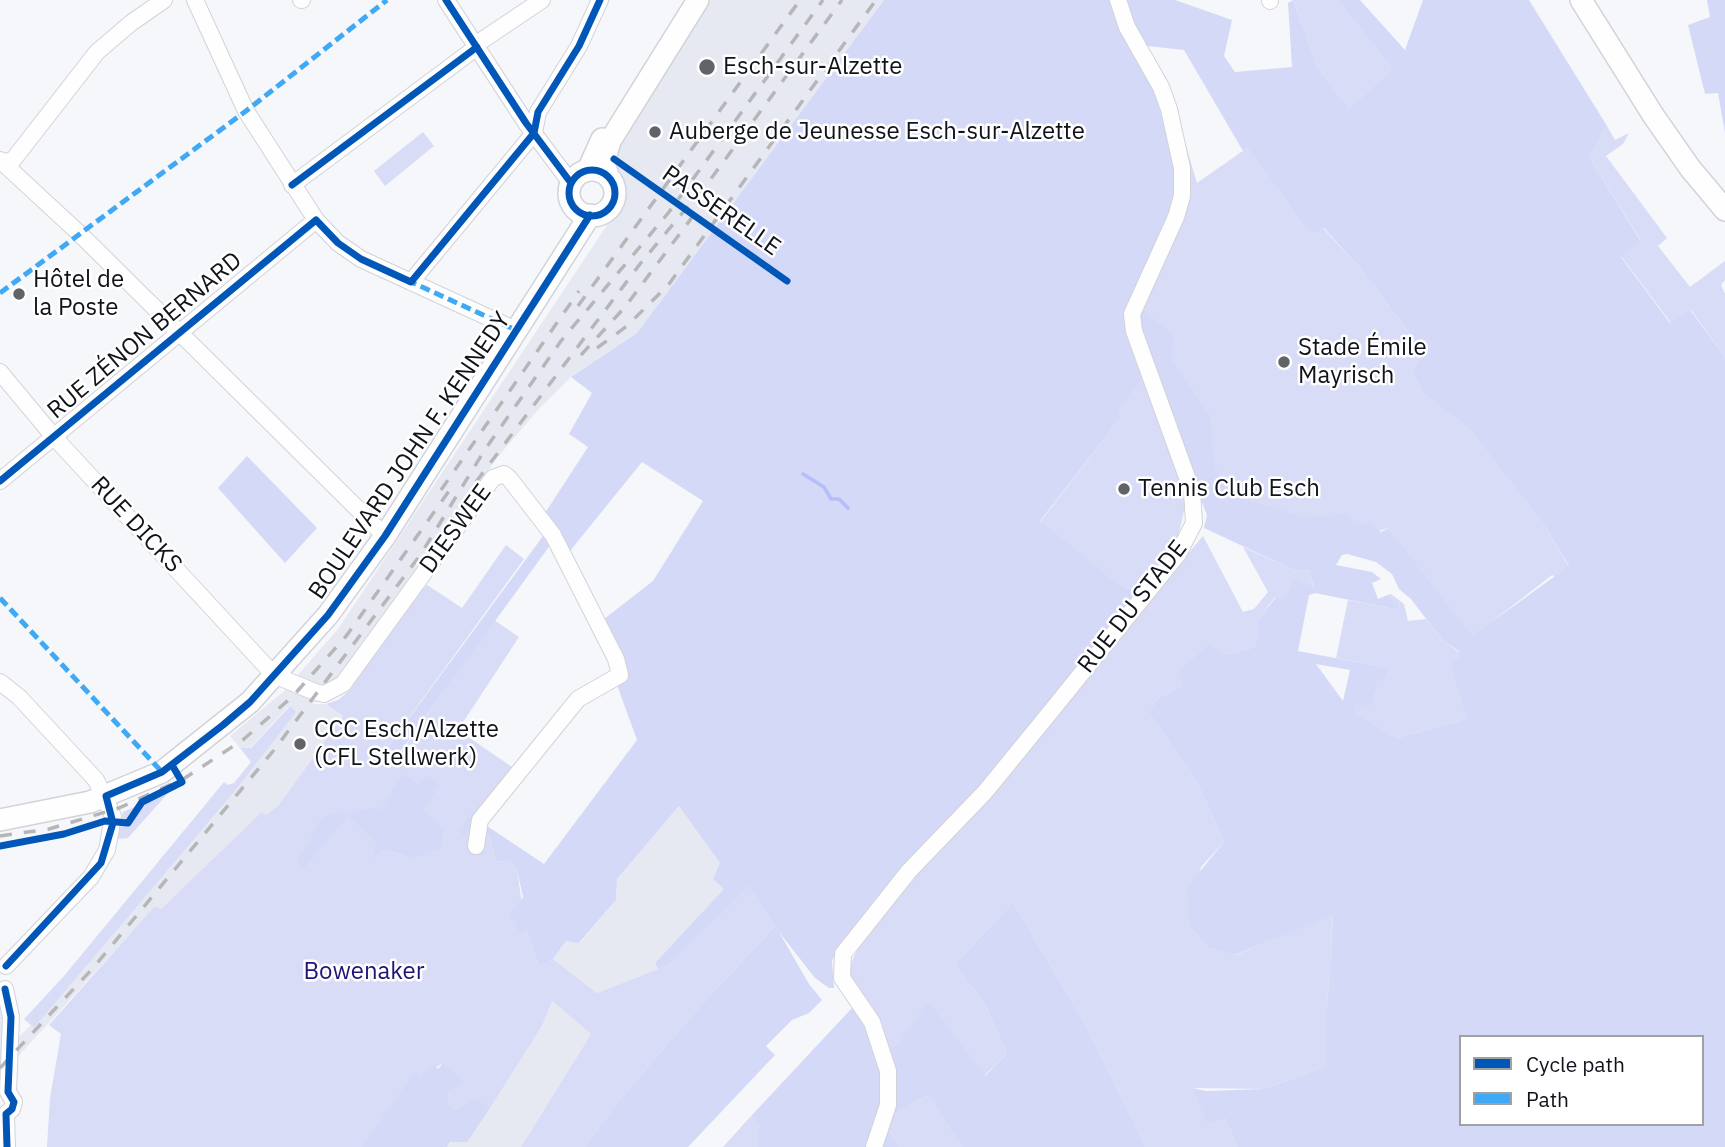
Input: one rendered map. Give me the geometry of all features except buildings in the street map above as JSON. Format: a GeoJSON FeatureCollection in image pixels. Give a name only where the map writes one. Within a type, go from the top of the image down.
{"type":"FeatureCollection","features":[{"type":"Feature","properties":{"kind":"main road"},"geometry":{"type":"LineString","coordinates":[[589,176],[596,149],[688,0]]}},
{"type":"Feature","properties":{"kind":"main road"},"geometry":{"type":"LineString","coordinates":[[589,176],[614,189],[612,202],[603,212],[581,211],[569,195],[589,176],[605,152],[698,0]]}},
{"type":"Feature","properties":{"kind":"main road"},"geometry":{"type":"LineString","coordinates":[[1581,0],[1653,115],[1725,211]]}},
{"type":"Feature","properties":{"kind":"main road","name":"BOULEVARD JOHN F. KENNEDY"},"geometry":{"type":"LineString","coordinates":[[0,820],[59,810],[106,796],[172,765],[250,702],[328,615],[385,536],[518,331],[581,211]]}},
{"type":"Feature","properties":{"kind":"street"},"geometry":{"type":"LineString","coordinates":[[2,161],[13,160],[97,52],[164,0]]}},
{"type":"Feature","properties":{"kind":"street"},"geometry":{"type":"LineString","coordinates":[[195,0],[246,111],[292,186],[316,220],[338,243],[360,259],[518,331]]}},
{"type":"Feature","properties":{"kind":"street"},"geometry":{"type":"LineString","coordinates":[[446,0],[534,133],[589,176]]}},
{"type":"Feature","properties":{"kind":"street"},"geometry":{"type":"LineString","coordinates":[[292,186],[476,46],[542,0]]}},
{"type":"Feature","properties":{"kind":"street"},"geometry":{"type":"LineString","coordinates":[[411,282],[534,133],[538,111],[579,46],[600,0]]}},
{"type":"Feature","properties":{"kind":"street","name":"RUE DU STADE"},"geometry":{"type":"LineString","coordinates":[[874,1147],[888,1105],[888,1071],[872,1021],[842,978],[840,967],[849,946],[909,871],[985,792],[1035,731],[1178,554],[1194,523],[1192,491],[1134,331],[1132,314],[1176,216],[1182,196],[1182,168],[1169,109],[1161,87],[1127,27],[1118,0]]}},
{"type":"Feature","properties":{"kind":"street"},"geometry":{"type":"LineString","coordinates":[[2,161],[82,235],[385,536]]}},
{"type":"Feature","properties":{"kind":"street","name":"RUE ZÉNON BERNARD"},"geometry":{"type":"LineString","coordinates":[[0,481],[316,220]]}},
{"type":"Feature","properties":{"kind":"street","name":"RUE DICKS"},"geometry":{"type":"LineString","coordinates":[[1,374],[54,436],[274,675]]}},
{"type":"Feature","properties":{"kind":"street","name":"DIESWEE"},"geometry":{"type":"LineString","coordinates":[[274,675],[324,694],[343,684],[493,478],[504,474],[524,494],[553,535],[615,659],[620,675],[578,699],[480,820],[476,846]]}},
{"type":"Feature","properties":{"kind":"street"},"geometry":{"type":"LineString","coordinates":[[0,682],[19,697],[87,771],[106,796],[113,823],[101,863],[3,965],[12,979],[3,989],[11,1017],[4,1091],[14,1102],[12,1109],[3,1114],[7,1147]]}},
{"type":"Feature","properties":{"kind":"shaded area"},"geometry":{"type":"Polygon","coordinates":[[[711,0],[884,0],[637,333],[571,377],[537,411],[497,458],[336,679],[313,704],[326,704],[343,716],[278,806],[266,815],[263,813],[160,910],[156,906],[0,1076],[0,990],[11,1045],[31,1025],[34,1028],[235,791],[295,712],[289,706],[250,748],[240,748],[230,736],[283,692],[338,629],[623,201],[617,180],[604,162],[711,0]]]}},
{"type":"Feature","properties":{"kind":"shaded area"},"geometry":{"type":"Polygon","coordinates":[[[884,0],[1175,0],[1232,20],[1224,56],[1235,72],[1292,67],[1288,3],[1293,0],[1318,68],[1349,108],[1392,69],[1337,0],[1360,0],[1405,50],[1423,0],[1529,0],[1607,126],[1589,157],[1640,240],[1621,257],[1670,323],[1690,310],[1725,357],[1725,1147],[1237,1147],[1225,1118],[1208,1123],[1192,1088],[1206,1091],[1264,1089],[1327,1066],[1327,1008],[1333,915],[1235,955],[1208,948],[1189,926],[1187,887],[1224,842],[1196,780],[1148,712],[1158,698],[1185,685],[1177,674],[1208,645],[1224,655],[1255,647],[1259,631],[1257,621],[1276,597],[1283,601],[1295,579],[1314,588],[1309,570],[1296,571],[1204,528],[1207,515],[1139,332],[1137,313],[1142,310],[1173,335],[1172,361],[1211,418],[1214,467],[1236,497],[1304,517],[1348,514],[1355,525],[1370,523],[1381,532],[1389,528],[1472,636],[1569,566],[1546,528],[1469,429],[1423,394],[1412,373],[1422,350],[1360,268],[1324,228],[1314,232],[1307,230],[1247,148],[1243,151],[1184,50],[1139,45],[1183,182],[1132,314],[1149,372],[1141,375],[1143,378],[1117,411],[1122,416],[1040,521],[1119,584],[1137,592],[972,796],[838,948],[832,961],[834,988],[829,988],[815,978],[779,932],[809,984],[822,1000],[809,1013],[792,1020],[766,1046],[775,1055],[688,1147],[585,1147],[616,1104],[690,1017],[775,926],[749,885],[670,964],[658,969],[655,963],[724,889],[713,879],[720,863],[679,806],[617,879],[616,900],[579,943],[566,941],[553,959],[539,968],[526,930],[518,933],[517,923],[509,915],[523,897],[517,870],[511,862],[496,861],[489,836],[475,824],[465,836],[459,831],[473,812],[478,811],[478,820],[544,864],[637,740],[617,685],[604,619],[653,581],[703,501],[642,462],[570,551],[545,513],[588,447],[569,434],[592,393],[571,377],[637,333],[884,0]],[[1347,554],[1342,555],[1336,565],[1372,572],[1381,579],[1372,583],[1378,599],[1388,595],[1400,606],[1399,610],[1315,593],[1309,595],[1298,651],[1388,668],[1386,676],[1378,681],[1374,703],[1366,708],[1356,704],[1354,713],[1397,738],[1466,719],[1450,660],[1458,658],[1459,651],[1443,641],[1411,599],[1399,589],[1392,574],[1376,562],[1347,554]],[[1316,664],[1343,701],[1350,670],[1316,664]]]}},
{"type":"Feature","properties":{"kind":"shaded area"},"geometry":{"type":"Polygon","coordinates":[[[1707,0],[1725,0],[1725,133],[1718,93],[1705,94],[1688,25],[1710,17],[1707,0]]]}},
{"type":"Feature","properties":{"kind":"shaded area"},"geometry":{"type":"Polygon","coordinates":[[[247,456],[317,528],[285,563],[218,488],[247,456]]]}},
{"type":"Feature","properties":{"kind":"shaded area"},"geometry":{"type":"Polygon","coordinates":[[[546,532],[551,544],[386,771],[376,763],[546,532]]]}},
{"type":"Feature","properties":{"kind":"shaded area"},"geometry":{"type":"Polygon","coordinates":[[[402,774],[419,785],[426,776],[440,786],[423,810],[444,829],[440,849],[412,858],[385,850],[371,859],[376,842],[348,815],[369,808],[381,810],[402,774]]]}},
{"type":"Feature","properties":{"kind":"shaded area"},"geometry":{"type":"Polygon","coordinates":[[[680,805],[720,863],[725,889],[655,963],[658,969],[597,993],[553,959],[566,941],[580,943],[616,900],[617,879],[680,805]]]}},
{"type":"Feature","properties":{"kind":"shaded area"},"geometry":{"type":"Polygon","coordinates":[[[342,810],[348,815],[304,868],[297,862],[323,817],[342,810]]]}},
{"type":"Feature","properties":{"kind":"shaded area"},"geometry":{"type":"Polygon","coordinates":[[[1013,902],[1084,1022],[1146,1147],[963,1147],[929,1095],[884,1119],[883,1123],[900,1147],[757,1147],[760,1125],[751,1116],[852,1008],[883,1051],[897,1046],[928,1001],[985,1076],[1007,1053],[983,1001],[954,965],[1013,902]]]}},
{"type":"Feature","properties":{"kind":"shaded area"},"geometry":{"type":"Polygon","coordinates":[[[552,1001],[591,1034],[521,1147],[447,1147],[543,1024],[552,1001]]]}},
{"type":"Feature","properties":{"kind":"shaded area"},"geometry":{"type":"Polygon","coordinates":[[[443,1063],[465,1082],[448,1092],[448,1102],[454,1110],[476,1097],[490,1108],[467,1142],[450,1142],[447,1147],[361,1147],[414,1073],[420,1078],[432,1065],[438,1069],[443,1063]]]}},
{"type":"Feature","properties":{"kind":"green space"},"geometry":{"type":"Polygon","coordinates":[[[1293,0],[1337,0],[1392,69],[1349,108],[1318,68],[1293,0]]]}},
{"type":"Feature","properties":{"kind":"green space"},"geometry":{"type":"Polygon","coordinates":[[[1607,126],[1615,140],[1629,133],[1623,144],[1606,156],[1667,238],[1658,246],[1690,287],[1725,261],[1725,280],[1721,285],[1725,294],[1725,357],[1691,310],[1671,323],[1621,256],[1640,239],[1589,157],[1607,126]]]}},
{"type":"Feature","properties":{"kind":"green space"},"geometry":{"type":"Polygon","coordinates":[[[423,132],[434,146],[385,186],[374,171],[423,132]]]}},
{"type":"Feature","properties":{"kind":"green space","name":"Stade Émile Mayrisch"},"geometry":{"type":"Polygon","coordinates":[[[1182,133],[1197,183],[1247,148],[1307,230],[1323,228],[1360,268],[1422,350],[1412,373],[1423,394],[1469,429],[1546,528],[1569,567],[1556,577],[1552,575],[1472,637],[1389,528],[1341,542],[1207,515],[1139,332],[1141,300],[1188,204],[1182,196],[1182,133]]]}},
{"type":"Feature","properties":{"kind":"green space","name":"Tennis Club Esch"},"geometry":{"type":"Polygon","coordinates":[[[1143,378],[1182,485],[1185,507],[1178,537],[1137,592],[1119,584],[1040,522],[1122,416],[1116,411],[1143,378]]]}},
{"type":"Feature","properties":{"kind":"green space"},"geometry":{"type":"Polygon","coordinates":[[[1203,536],[1243,612],[1254,609],[1268,592],[1243,547],[1296,571],[1309,570],[1314,589],[1283,602],[1275,597],[1257,621],[1259,631],[1255,647],[1224,655],[1185,685],[1158,698],[1148,712],[1196,780],[1224,842],[1201,867],[1189,926],[1208,948],[1236,955],[1333,914],[1327,1008],[1327,1066],[1264,1089],[1192,1088],[1202,1106],[1225,1118],[1237,1147],[1146,1147],[1084,1022],[1013,902],[954,965],[983,1001],[1007,1053],[984,1076],[897,1047],[887,1050],[875,1019],[850,974],[850,966],[860,943],[1203,536]]]}},
{"type":"Feature","properties":{"kind":"green space","name":"Bowenaker"},"geometry":{"type":"Polygon","coordinates":[[[506,545],[524,559],[376,763],[386,771],[494,620],[519,637],[458,730],[515,769],[474,824],[489,836],[496,861],[511,862],[517,870],[526,930],[539,968],[553,959],[597,993],[658,969],[670,964],[749,884],[775,926],[690,1017],[616,1104],[585,1147],[521,1147],[591,1034],[552,1001],[543,1024],[490,1108],[476,1097],[454,1110],[448,1102],[448,1092],[464,1082],[443,1063],[420,1078],[414,1074],[361,1147],[47,1147],[50,1098],[61,1034],[49,1025],[155,906],[161,909],[262,812],[266,815],[278,806],[343,716],[326,704],[338,700],[349,691],[409,604],[427,585],[462,608],[506,545]],[[439,787],[376,842],[372,858],[385,850],[412,858],[422,810],[439,787]]]}},
{"type":"Feature","properties":{"kind":"green space"},"geometry":{"type":"Polygon","coordinates":[[[1391,594],[1404,604],[1408,621],[1426,619],[1443,641],[1459,652],[1458,658],[1451,660],[1466,719],[1397,738],[1353,713],[1356,703],[1374,703],[1378,681],[1387,668],[1336,658],[1348,600],[1399,610],[1400,606],[1388,595],[1391,594]]]}},
{"type":"Feature","properties":{"kind":"green space"},"geometry":{"type":"Polygon","coordinates":[[[290,706],[296,712],[235,791],[34,1028],[24,1019],[64,976],[224,782],[228,785],[234,783],[251,762],[240,748],[251,748],[290,706]]]}},
{"type":"Feature","properties":{"kind":"green space"},"geometry":{"type":"Polygon","coordinates":[[[170,791],[128,838],[118,839],[123,812],[170,791]]]}},
{"type":"Feature","properties":{"kind":"green space"},"geometry":{"type":"Polygon","coordinates":[[[929,1095],[963,1147],[900,1147],[883,1123],[884,1119],[929,1095]]]}},
{"type":"Feature","properties":{"kind":"green space"},"geometry":{"type":"Polygon","coordinates":[[[751,1116],[761,1125],[757,1147],[723,1147],[751,1116]]]}},
{"type":"Feature","properties":{"kind":"waterway"},"geometry":{"type":"LineString","coordinates":[[803,474],[824,487],[831,499],[839,499],[848,508]]}},
{"type":"Feature","properties":{"kind":"railway"},"geometry":{"type":"LineString","coordinates":[[578,306],[800,0]]}},
{"type":"Feature","properties":{"kind":"railway"},"geometry":{"type":"LineString","coordinates":[[0,1068],[93,968],[274,750],[421,554],[484,451],[561,341],[669,212],[823,0]]}},
{"type":"Feature","properties":{"kind":"railway"},"geometry":{"type":"LineString","coordinates":[[476,482],[640,264],[713,176],[842,0]]}},
{"type":"Feature","properties":{"kind":"railway"},"geometry":{"type":"LineString","coordinates":[[597,348],[627,326],[669,284],[876,0]]}},
{"type":"Feature","properties":{"kind":"railway"},"geometry":{"type":"LineString","coordinates":[[581,355],[625,307],[699,208]]}},
{"type":"Feature","properties":{"kind":"railway"},"geometry":{"type":"LineString","coordinates":[[441,490],[579,291]]}},
{"type":"Feature","properties":{"kind":"railway"},"geometry":{"type":"LineString","coordinates":[[0,836],[49,829],[119,808],[185,778],[244,739],[293,696],[347,635],[454,484]]}},
{"type":"Feature","properties":{"kind":"marked path"},"geometry":{"type":"LineString","coordinates":[[0,293],[246,111],[387,0]]}},
{"type":"Feature","properties":{"kind":"marked path"},"geometry":{"type":"LineString","coordinates":[[407,280],[518,331]]}},
{"type":"Feature","properties":{"kind":"marked path"},"geometry":{"type":"LineString","coordinates":[[0,598],[162,772]]}},
{"type":"Feature","properties":{"kind":"cycle path"},"geometry":{"type":"LineString","coordinates":[[446,0],[526,123],[571,183]]}},
{"type":"Feature","properties":{"kind":"cycle path"},"geometry":{"type":"LineString","coordinates":[[534,133],[538,112],[579,46],[600,0]]}},
{"type":"Feature","properties":{"kind":"cycle path"},"geometry":{"type":"LineString","coordinates":[[292,185],[477,47]]}},
{"type":"Feature","properties":{"kind":"cycle path"},"geometry":{"type":"LineString","coordinates":[[0,481],[316,220],[338,243],[361,259],[411,282],[534,133]]}},
{"type":"Feature","properties":{"kind":"cycle path","name":"PASSERELLE"},"geometry":{"type":"LineString","coordinates":[[614,159],[787,281]]}},
{"type":"Feature","properties":{"kind":"cycle path"},"geometry":{"type":"LineString","coordinates":[[592,170],[608,177],[615,193],[608,209],[592,216],[576,209],[569,193],[576,177],[592,170]]}},
{"type":"Feature","properties":{"kind":"cycle path"},"geometry":{"type":"LineString","coordinates":[[6,966],[101,863],[113,823],[106,796],[162,772],[223,725],[250,702],[328,615],[385,536],[590,215]]}},
{"type":"Feature","properties":{"kind":"cycle path"},"geometry":{"type":"LineString","coordinates":[[0,846],[64,834],[105,821],[128,823],[142,802],[182,782],[172,765]]}},
{"type":"Feature","properties":{"kind":"cycle path"},"geometry":{"type":"LineString","coordinates":[[5,989],[11,1017],[8,1092],[14,1102],[12,1109],[6,1114],[7,1147]]}},
{"type":"Feature","properties":{"kind":"place","name":"Esch-sur-Alzette"},"geometry":{"type":"Point","coordinates":[707,67]}},
{"type":"Feature","properties":{"kind":"place","name":"Auberge de Jeunesse Esch-sur-Alzette"},"geometry":{"type":"Point","coordinates":[655,132]}},
{"type":"Feature","properties":{"kind":"place","name":"Hôtel de la Poste"},"geometry":{"type":"Point","coordinates":[19,294]}},
{"type":"Feature","properties":{"kind":"place","name":"Stade Émile Mayrisch"},"geometry":{"type":"Point","coordinates":[1284,362]}},
{"type":"Feature","properties":{"kind":"place","name":"Tennis Club Esch"},"geometry":{"type":"Point","coordinates":[1124,489]}},
{"type":"Feature","properties":{"kind":"place","name":"CCC Esch/Alzette (CFL Stellwerk)"},"geometry":{"type":"Point","coordinates":[300,744]}}]}
